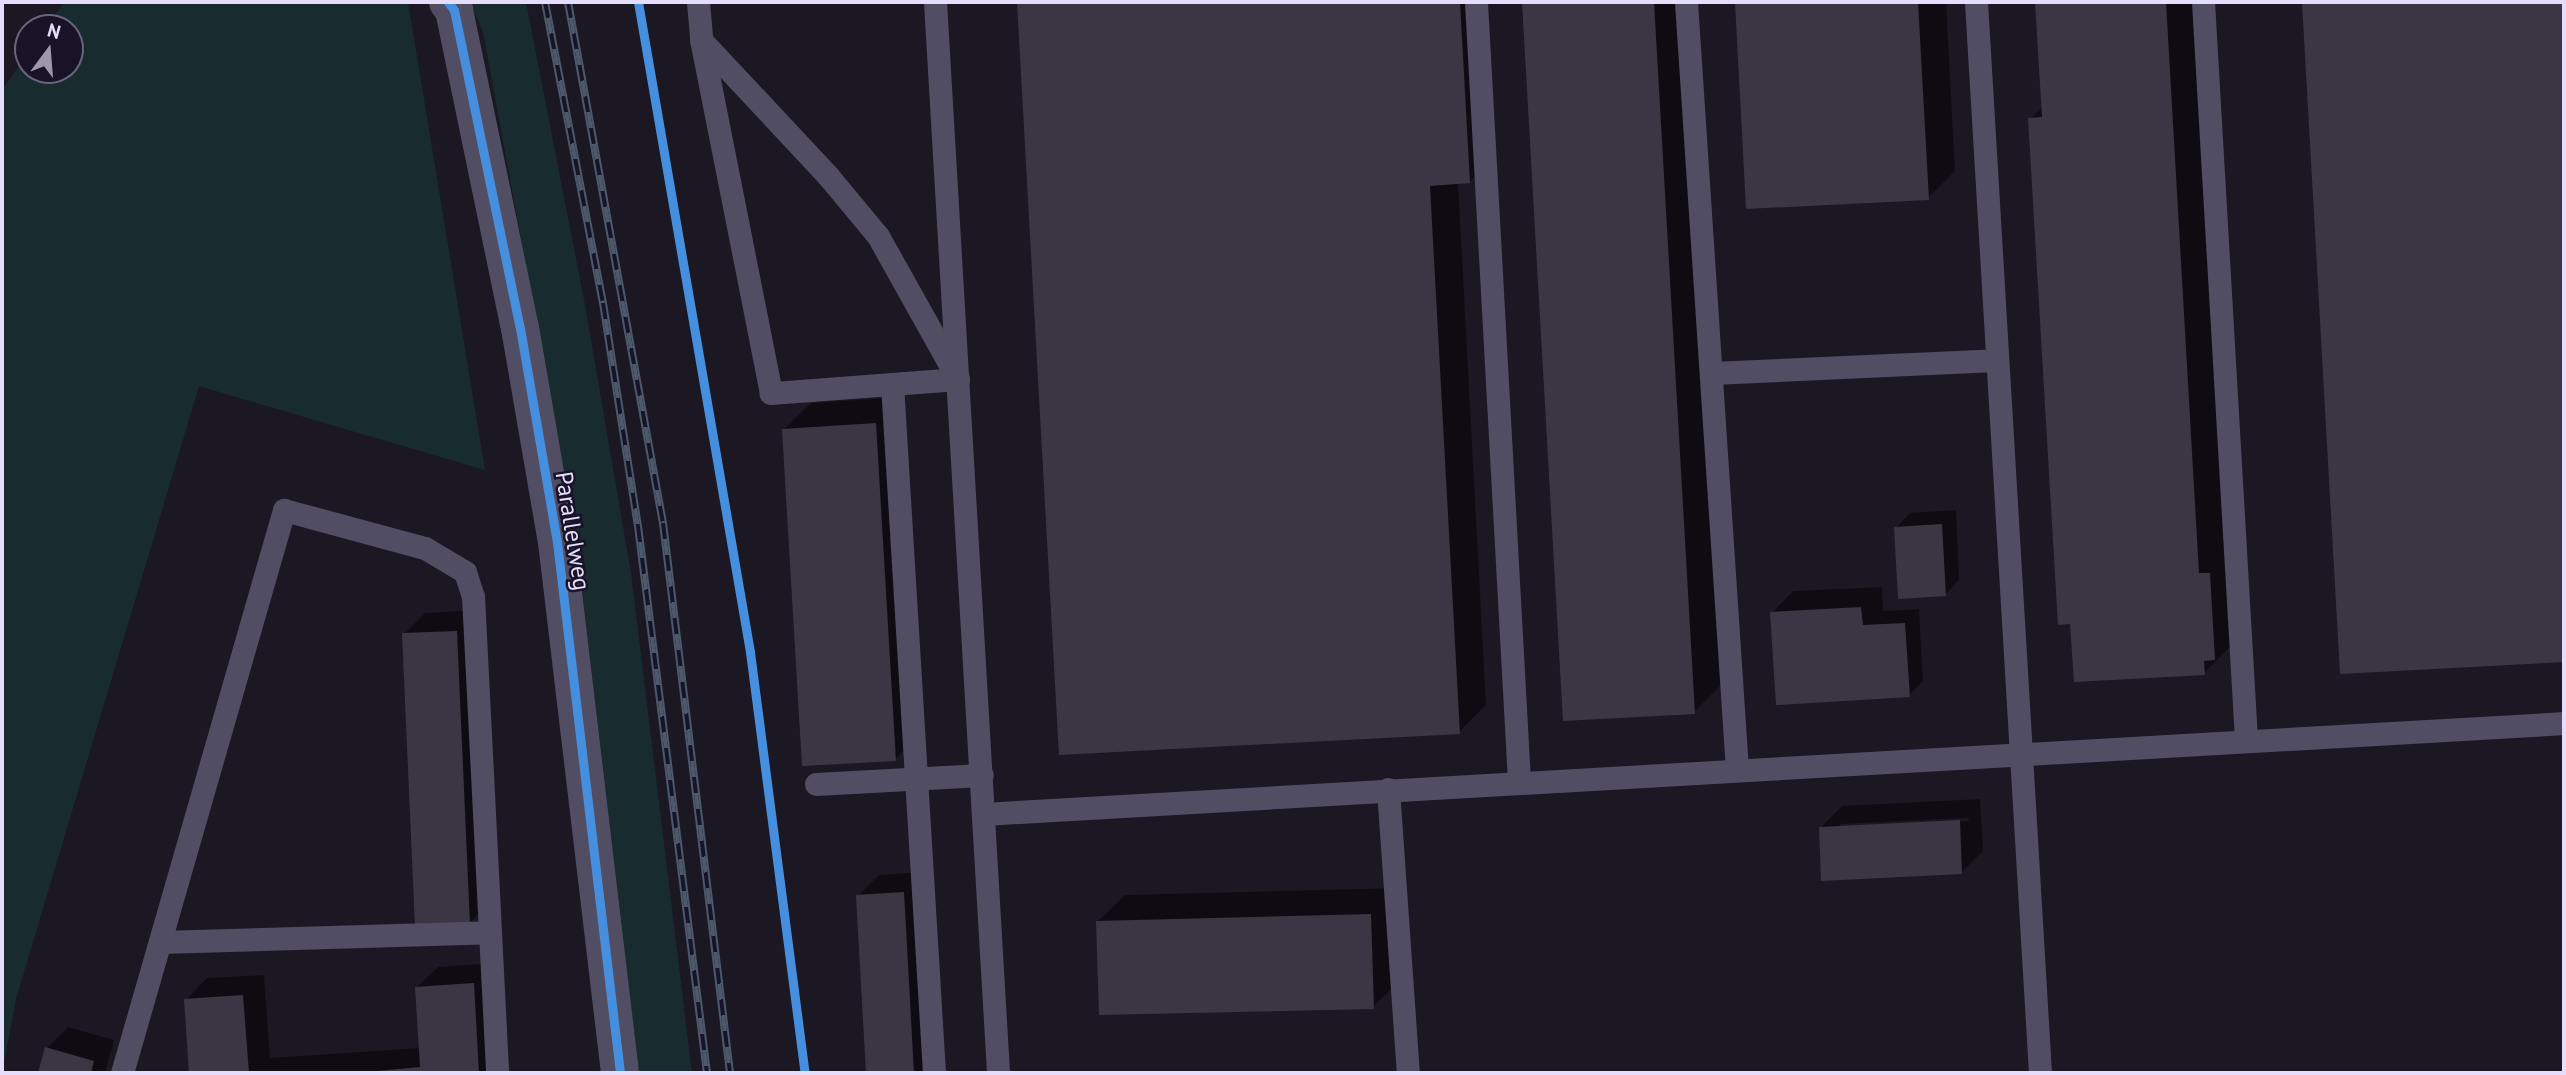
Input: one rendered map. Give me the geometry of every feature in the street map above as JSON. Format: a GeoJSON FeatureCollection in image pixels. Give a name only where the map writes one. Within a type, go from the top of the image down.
{"type":"FeatureCollection","features":[{"type":"Feature","properties":{"kind":"street","name":"Parallelweg"},"geometry":{"type":"LineString","coordinates":[[448,2],[454,10],[518,315],[557,542],[620,1073]]}},
{"type":"Feature","properties":{"kind":"lane"},"geometry":{"type":"LineString","coordinates":[[698,2],[701,40],[771,393],[958,379]]}},
{"type":"Feature","properties":{"kind":"lane"},"geometry":{"type":"LineString","coordinates":[[935,2],[998,1073]]}},
{"type":"Feature","properties":{"kind":"lane"},"geometry":{"type":"LineString","coordinates":[[1476,2],[1519,781]]}},
{"type":"Feature","properties":{"kind":"lane"},"geometry":{"type":"LineString","coordinates":[[1686,2],[1737,769]]}},
{"type":"Feature","properties":{"kind":"lane"},"geometry":{"type":"LineString","coordinates":[[1976,2],[2040,1073]]}},
{"type":"Feature","properties":{"kind":"lane"},"geometry":{"type":"LineString","coordinates":[[2203,2],[2246,738]]}},
{"type":"Feature","properties":{"kind":"lane"},"geometry":{"type":"LineString","coordinates":[[701,40],[878,236],[958,379]]}},
{"type":"Feature","properties":{"kind":"lane"},"geometry":{"type":"LineString","coordinates":[[1712,373],[1996,360]]}},
{"type":"Feature","properties":{"kind":"lane"},"geometry":{"type":"LineString","coordinates":[[892,384],[934,1073]]}},
{"type":"Feature","properties":{"kind":"lane"},"geometry":{"type":"LineString","coordinates":[[122,1073],[284,510],[425,548],[465,572],[473,596],[497,1073]]}},
{"type":"Feature","properties":{"kind":"lane"},"geometry":{"type":"LineString","coordinates":[[983,814],[2246,738],[2564,723]]}},
{"type":"Feature","properties":{"kind":"lane"},"geometry":{"type":"LineString","coordinates":[[816,783],[982,775]]}},
{"type":"Feature","properties":{"kind":"lane"},"geometry":{"type":"LineString","coordinates":[[1388,789],[1408,1073]]}},
{"type":"Feature","properties":{"kind":"lane"},"geometry":{"type":"LineString","coordinates":[[160,942],[490,932]]}},
{"type":"Feature","properties":{"kind":"green space"},"geometry":{"type":"Polygon","coordinates":[[[64,2],[408,2],[485,470],[199,386],[16,999],[2,1073],[2,90],[14,73],[14,84],[84,84],[84,14],[56,14],[64,2]]]}},
{"type":"Feature","properties":{"kind":"green space"},"geometry":{"type":"Polygon","coordinates":[[[470,2],[526,2],[585,305],[631,573],[692,1073],[639,1073],[576,538],[483,32],[470,2]]]}},
{"type":"Feature","properties":{"kind":"building"},"geometry":{"type":"Polygon","coordinates":[[[1017,2],[1460,2],[1470,183],[1430,186],[1460,734],[1059,755],[1017,2]]]}},
{"type":"Feature","properties":{"kind":"building"},"geometry":{"type":"Polygon","coordinates":[[[1522,2],[1654,2],[1695,714],[1563,721],[1522,2]]]}},
{"type":"Feature","properties":{"kind":"building"},"geometry":{"type":"Polygon","coordinates":[[[1735,2],[1918,2],[1929,200],[1746,209],[1735,2]]]}},
{"type":"Feature","properties":{"kind":"building"},"geometry":{"type":"Polygon","coordinates":[[[2035,2],[2166,2],[2199,573],[2210,573],[2215,660],[2204,661],[2205,675],[2074,682],[2070,624],[2058,625],[2028,118],[2042,117],[2035,2]]]}},
{"type":"Feature","properties":{"kind":"building"},"geometry":{"type":"Polygon","coordinates":[[[2302,2],[2564,2],[2564,662],[2340,674],[2302,2]]]}},
{"type":"Feature","properties":{"kind":"building"},"geometry":{"type":"Polygon","coordinates":[[[876,423],[896,761],[802,766],[782,429],[876,423]]]}},
{"type":"Feature","properties":{"kind":"building"},"geometry":{"type":"Polygon","coordinates":[[[1942,524],[1946,596],[1898,599],[1894,527],[1942,524]]]}},
{"type":"Feature","properties":{"kind":"building"},"geometry":{"type":"Polygon","coordinates":[[[1861,607],[1863,625],[1905,623],[1910,697],[1776,705],[1770,612],[1861,607]]]}},
{"type":"Feature","properties":{"kind":"building"},"geometry":{"type":"Polygon","coordinates":[[[457,631],[470,925],[415,927],[402,633],[457,631]]]}},
{"type":"Feature","properties":{"kind":"building"},"geometry":{"type":"Polygon","coordinates":[[[1960,820],[1962,874],[1821,881],[1819,827],[1960,820]]]}},
{"type":"Feature","properties":{"kind":"building"},"geometry":{"type":"Polygon","coordinates":[[[904,892],[914,1073],[866,1073],[856,895],[904,892]]]}},
{"type":"Feature","properties":{"kind":"building"},"geometry":{"type":"Polygon","coordinates":[[[1371,914],[1374,1009],[1099,1015],[1096,921],[1371,914]]]}},
{"type":"Feature","properties":{"kind":"building"},"geometry":{"type":"Polygon","coordinates":[[[474,983],[479,1073],[356,1073],[420,1067],[415,987],[474,983]]]}},
{"type":"Feature","properties":{"kind":"building"},"geometry":{"type":"Polygon","coordinates":[[[243,995],[249,1073],[189,1073],[184,999],[243,995]]]}},
{"type":"Feature","properties":{"kind":"building"},"geometry":{"type":"Polygon","coordinates":[[[45,1047],[94,1061],[91,1073],[38,1073],[45,1047]]]}},
{"type":"Feature","properties":{"kind":"railway"},"geometry":{"type":"LineString","coordinates":[[545,2],[603,303],[638,526],[707,1073]]}},
{"type":"Feature","properties":{"kind":"railway"},"geometry":{"type":"LineString","coordinates":[[568,2],[663,523],[730,1073]]}},
{"type":"Feature","properties":{"kind":"cycle path"},"geometry":{"type":"LineString","coordinates":[[448,2],[454,10],[520,328],[557,542],[620,1073]]}},
{"type":"Feature","properties":{"kind":"cycle path"},"geometry":{"type":"LineString","coordinates":[[638,2],[750,652],[805,1073]]}}]}
